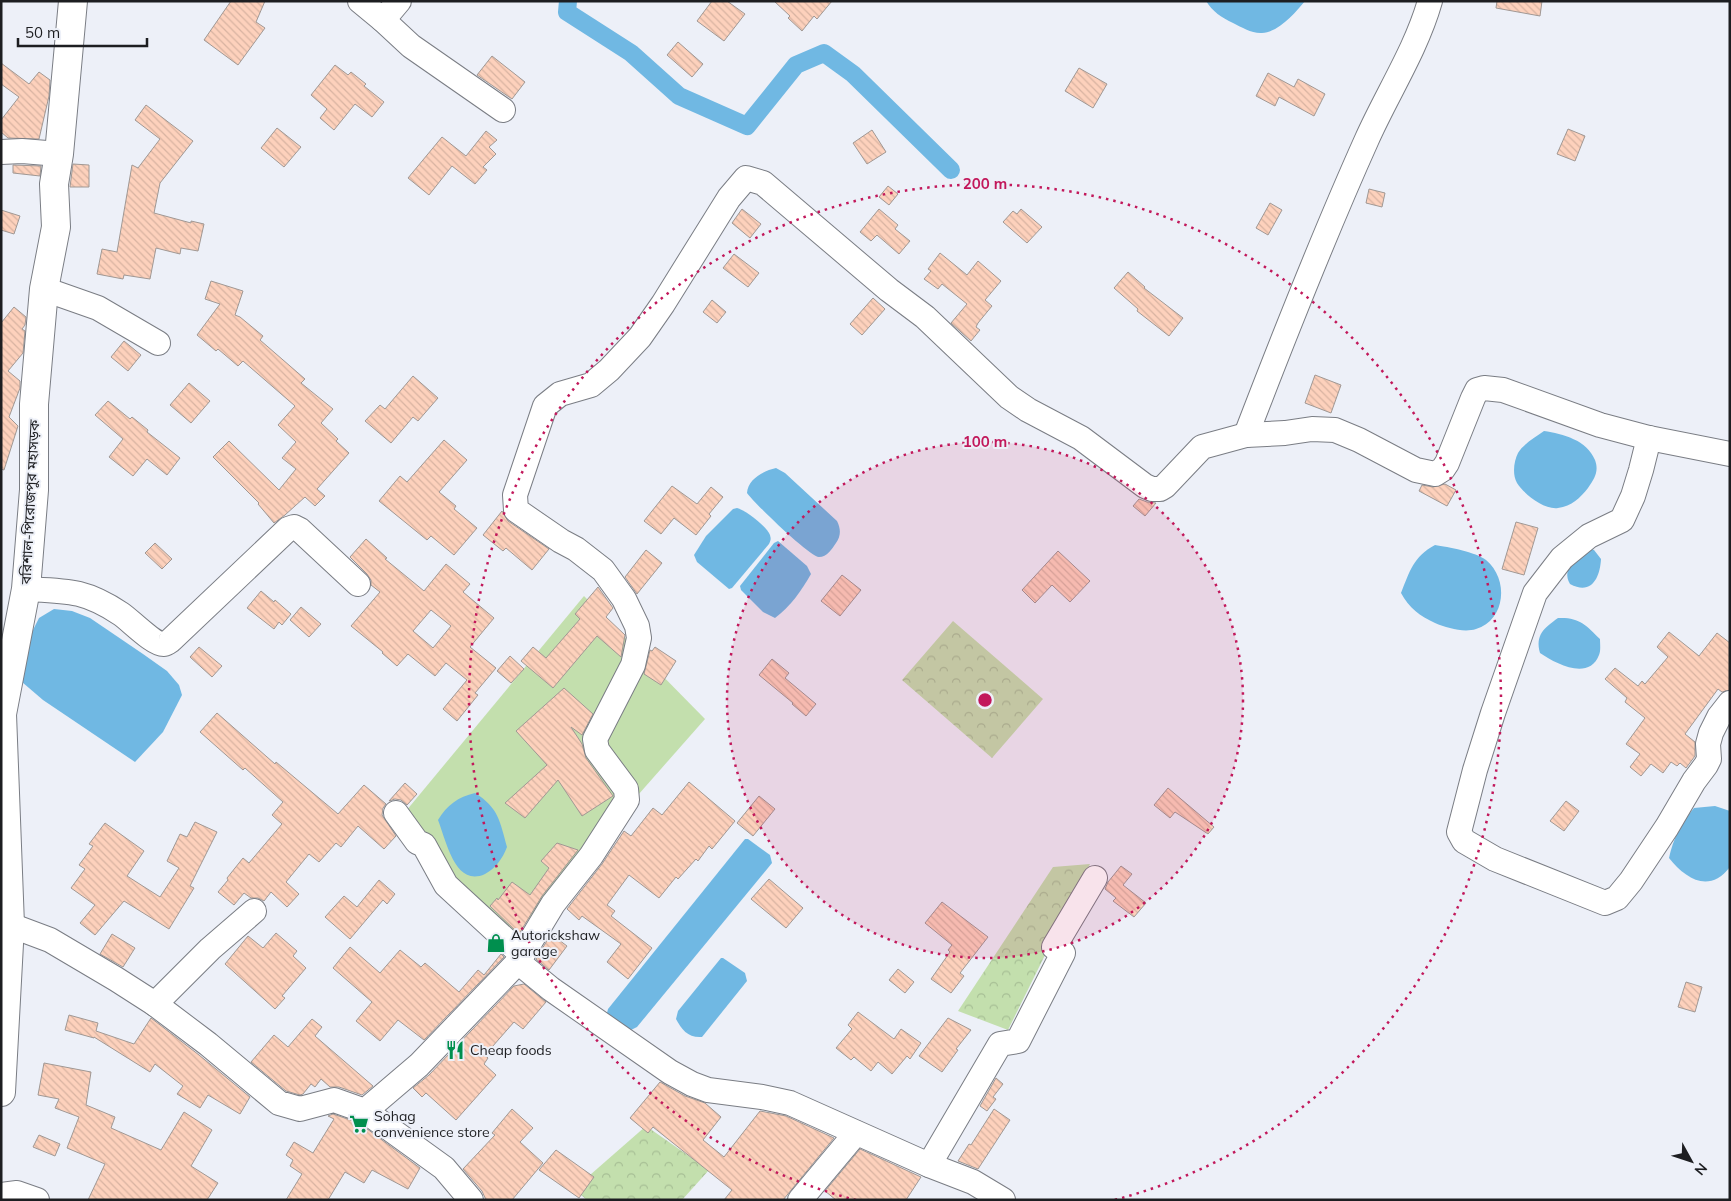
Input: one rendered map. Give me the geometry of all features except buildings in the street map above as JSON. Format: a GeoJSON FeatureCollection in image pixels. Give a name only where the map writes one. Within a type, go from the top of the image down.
{"type":"FeatureCollection","features":[{"type":"Feature","properties":{"kind":"highway","name":"বরিশাল-পিরোজপুর মহাসড়ক"},"geometry":{"type":"LineString","coordinates":[[1,1092],[10,925],[2,714],[26,589],[34,490],[34,404],[44,289],[56,227],[54,184],[59,154],[73,1]]}},
{"type":"Feature","properties":{"kind":"street"},"geometry":{"type":"LineString","coordinates":[[360,1],[411,46],[503,110]]}},
{"type":"Feature","properties":{"kind":"street"},"geometry":{"type":"LineString","coordinates":[[383,20],[399,1]]}},
{"type":"Feature","properties":{"kind":"street"},"geometry":{"type":"LineString","coordinates":[[1246,436],[1296,304],[1367,138],[1421,29],[1430,1]]}},
{"type":"Feature","properties":{"kind":"street"},"geometry":{"type":"LineString","coordinates":[[1,152],[22,151],[59,154]]}},
{"type":"Feature","properties":{"kind":"street"},"geometry":{"type":"LineString","coordinates":[[365,1112],[420,1065],[520,959],[553,904],[591,856],[626,800],[626,789],[597,750],[595,739],[632,665],[639,638],[637,626],[624,599],[603,570],[576,549],[516,510],[515,495],[545,406],[560,394],[591,385],[609,370],[640,337],[663,304],[729,198],[746,178],[763,183],[883,285],[925,317],[1008,397],[1028,410],[1081,438],[1145,486],[1152,489],[1160,489],[1165,486],[1202,447],[1246,436],[1312,429],[1335,430],[1359,440],[1416,470],[1435,474],[1443,469],[1447,463],[1477,390],[1484,388],[1503,390],[1600,425],[1649,438],[1730,454]]}},
{"type":"Feature","properties":{"kind":"street"},"geometry":{"type":"LineString","coordinates":[[44,289],[98,308],[158,343]]}},
{"type":"Feature","properties":{"kind":"street"},"geometry":{"type":"LineString","coordinates":[[1649,438],[1641,470],[1622,520],[1589,536],[1562,558],[1535,592],[1478,760],[1459,832],[1464,842],[1495,859],[1605,904],[1617,898],[1631,881],[1706,765],[1711,734],[1719,717],[1730,703]]}},
{"type":"Feature","properties":{"kind":"street"},"geometry":{"type":"LineString","coordinates":[[26,589],[73,592],[97,599],[122,615],[156,642],[165,644],[288,529],[294,527],[300,530],[358,584]]}},
{"type":"Feature","properties":{"kind":"street"},"geometry":{"type":"LineString","coordinates":[[396,813],[417,842],[424,845],[446,885],[551,989],[670,1072],[708,1090],[762,1097],[790,1103],[929,1165],[973,1182],[1003,1200]]}},
{"type":"Feature","properties":{"kind":"street"},"geometry":{"type":"LineString","coordinates":[[929,1165],[1000,1044],[1018,1041],[1063,954],[1054,947],[1095,878]]}},
{"type":"Feature","properties":{"kind":"street"},"geometry":{"type":"LineString","coordinates":[[155,1004],[210,949],[254,912]]}},
{"type":"Feature","properties":{"kind":"street"},"geometry":{"type":"LineString","coordinates":[[10,925],[50,940],[155,1004],[208,1044],[279,1103],[300,1109],[334,1100],[365,1112],[444,1168],[471,1200]]}},
{"type":"Feature","properties":{"kind":"street"},"geometry":{"type":"LineString","coordinates":[[800,1200],[856,1133]]}},
{"type":"Feature","properties":{"kind":"street"},"geometry":{"type":"LineString","coordinates":[[1,1194],[17,1193],[37,1200]]}},
{"type":"Feature","properties":{"kind":"green space"},"geometry":{"type":"Polygon","coordinates":[[[584,596],[705,719],[512,938],[453,886],[406,811],[584,596]]]}},
{"type":"Feature","properties":{"kind":"green space"},"geometry":{"type":"Polygon","coordinates":[[[953,621],[1043,699],[992,758],[902,680],[953,621]]]}},
{"type":"Feature","properties":{"kind":"green space"},"geometry":{"type":"Polygon","coordinates":[[[1090,864],[1008,1030],[958,1011],[1053,867],[1090,864]]]}},
{"type":"Feature","properties":{"kind":"green space"},"geometry":{"type":"Polygon","coordinates":[[[646,1126],[709,1170],[682,1200],[587,1200],[574,1189],[646,1126]]]}},
{"type":"Feature","properties":{"kind":"water"},"geometry":{"type":"Polygon","coordinates":[[[1206,1],[1305,1],[1280,26],[1268,32],[1258,33],[1247,30],[1225,19],[1214,11],[1206,1]]]}},
{"type":"Feature","properties":{"kind":"water"},"geometry":{"type":"Polygon","coordinates":[[[1544,431],[1574,439],[1586,447],[1595,460],[1597,468],[1593,481],[1582,495],[1563,507],[1553,508],[1541,504],[1520,487],[1514,476],[1515,464],[1520,450],[1544,431]]]}},
{"type":"Feature","properties":{"kind":"water"},"geometry":{"type":"Polygon","coordinates":[[[776,468],[785,473],[837,521],[840,530],[839,538],[831,550],[824,556],[814,555],[794,539],[770,518],[747,493],[750,484],[757,476],[776,468]]]}},
{"type":"Feature","properties":{"kind":"water"},"geometry":{"type":"Polygon","coordinates":[[[737,508],[761,523],[770,535],[771,540],[732,588],[729,589],[697,562],[694,555],[706,536],[733,509],[737,508]]]}},
{"type":"Feature","properties":{"kind":"water"},"geometry":{"type":"Polygon","coordinates":[[[778,541],[807,566],[811,574],[786,609],[775,618],[763,612],[741,590],[740,586],[774,543],[778,541]]]}},
{"type":"Feature","properties":{"kind":"water"},"geometry":{"type":"Polygon","coordinates":[[[1435,545],[1462,550],[1476,555],[1486,560],[1493,568],[1501,588],[1501,598],[1493,617],[1486,624],[1471,630],[1445,627],[1420,614],[1404,598],[1401,593],[1413,565],[1422,554],[1435,545]]]}},
{"type":"Feature","properties":{"kind":"water"},"geometry":{"type":"Polygon","coordinates":[[[1587,547],[1594,550],[1601,559],[1597,578],[1593,583],[1584,588],[1570,584],[1567,573],[1571,564],[1587,547]]]}},
{"type":"Feature","properties":{"kind":"water"},"geometry":{"type":"Polygon","coordinates":[[[54,609],[72,611],[90,618],[167,671],[179,685],[182,695],[163,732],[135,762],[43,700],[22,682],[29,638],[39,618],[54,609]]]}},
{"type":"Feature","properties":{"kind":"water"},"geometry":{"type":"Polygon","coordinates":[[[1558,618],[1571,619],[1582,623],[1600,639],[1600,653],[1594,663],[1580,669],[1572,668],[1555,662],[1540,653],[1539,641],[1542,632],[1558,618]]]}},
{"type":"Feature","properties":{"kind":"water"},"geometry":{"type":"Polygon","coordinates":[[[475,793],[494,810],[507,847],[501,859],[492,869],[485,874],[475,877],[466,874],[453,860],[438,820],[454,802],[475,793]]]}},
{"type":"Feature","properties":{"kind":"water"},"geometry":{"type":"Polygon","coordinates":[[[1715,806],[1730,811],[1730,867],[1714,880],[1698,881],[1683,872],[1669,858],[1678,831],[1694,808],[1715,806]]]}},
{"type":"Feature","properties":{"kind":"water"},"geometry":{"type":"Polygon","coordinates":[[[745,839],[748,839],[770,855],[772,863],[637,1027],[629,1031],[608,1017],[608,1009],[745,839]]]}},
{"type":"Feature","properties":{"kind":"water"},"geometry":{"type":"Polygon","coordinates":[[[721,958],[745,973],[747,981],[702,1037],[689,1035],[683,1030],[676,1019],[678,1011],[721,958]]]}},
{"type":"Feature","properties":{"kind":"waterway"},"geometry":{"type":"LineString","coordinates":[[568,1],[567,12],[631,53],[679,96],[747,126],[796,65],[824,53],[853,74],[951,170]]}},
{"type":"Feature","properties":{"kind":"place","name":"Autorickshaw garage"},"geometry":{"type":"Point","coordinates":[496,943]}},
{"type":"Feature","properties":{"kind":"place","name":"Cheap foods"},"geometry":{"type":"Point","coordinates":[455,1050]}},
{"type":"Feature","properties":{"kind":"place","name":"Sohag convenience store"},"geometry":{"type":"Point","coordinates":[359,1124]}}]}
